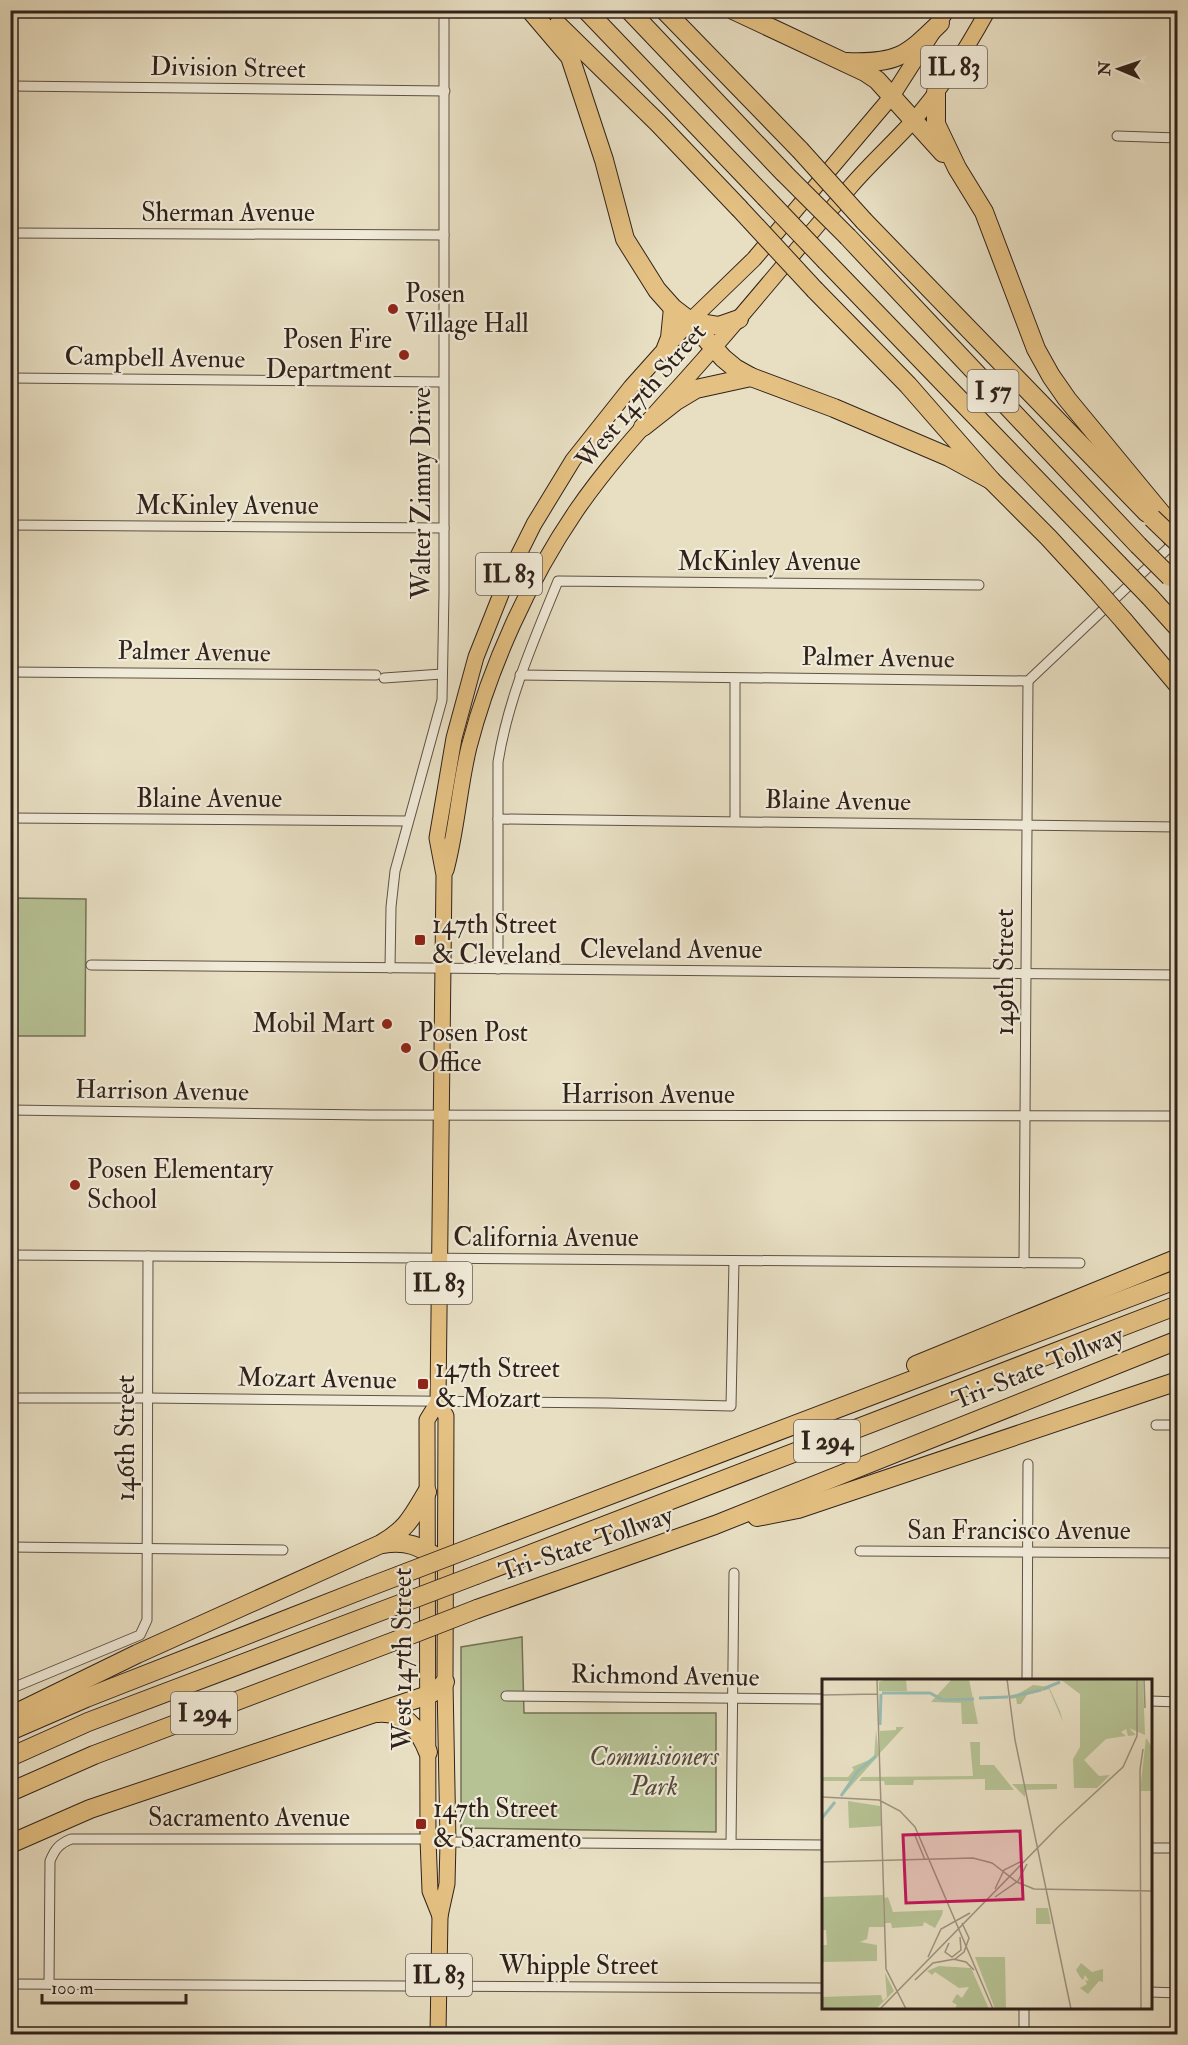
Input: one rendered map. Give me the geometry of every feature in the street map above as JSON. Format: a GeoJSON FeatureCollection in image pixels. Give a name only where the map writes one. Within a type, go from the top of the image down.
{"type":"FeatureCollection","features":[{"type":"Feature","properties":{"kind":"highway"},"geometry":{"type":"LineString","coordinates":[[530,10],[570,57],[604,160],[625,239],[657,290],[672,308],[690,321],[735,368],[939,453],[991,480]]}},
{"type":"Feature","properties":{"kind":"highway"},"geometry":{"type":"LineString","coordinates":[[544,10],[658,123],[908,385],[991,480],[1094,587],[1178,685]]}},
{"type":"Feature","properties":{"kind":"highway","name":"I 57"},"geometry":{"type":"LineString","coordinates":[[586,10],[1178,628]]}},
{"type":"Feature","properties":{"kind":"highway","name":"I 57"},"geometry":{"type":"LineString","coordinates":[[629,10],[1174,581]]}},
{"type":"Feature","properties":{"kind":"highway"},"geometry":{"type":"LineString","coordinates":[[664,10],[800,150],[864,221],[1157,516]]}},
{"type":"Feature","properties":{"kind":"highway"},"geometry":{"type":"LineString","coordinates":[[733,10],[877,80],[957,168]]}},
{"type":"Feature","properties":{"kind":"highway"},"geometry":{"type":"LineString","coordinates":[[842,61],[880,62],[900,57],[944,17]]}},
{"type":"Feature","properties":{"kind":"highway"},"geometry":{"type":"LineString","coordinates":[[936,92],[936,124],[957,168],[984,212],[1036,349],[1067,399],[1176,540]]}},
{"type":"Feature","properties":{"kind":"highway"},"geometry":{"type":"LineString","coordinates":[[666,348],[670,338],[672,308]]}},
{"type":"Feature","properties":{"kind":"highway"},"geometry":{"type":"LineString","coordinates":[[690,321],[719,326],[739,319]]}},
{"type":"Feature","properties":{"kind":"highway"},"geometry":{"type":"LineString","coordinates":[[643,427],[676,401],[696,389],[752,376]]}},
{"type":"Feature","properties":{"kind":"highway"},"geometry":{"type":"LineString","coordinates":[[764,1435],[802,1412],[1178,1258]]}},
{"type":"Feature","properties":{"kind":"highway"},"geometry":{"type":"LineString","coordinates":[[10,1731],[86,1698],[369,1587],[1178,1279]]}},
{"type":"Feature","properties":{"kind":"highway","name":"Tri-State Tollway"},"geometry":{"type":"LineString","coordinates":[[10,1757],[88,1722],[1178,1305]]}},
{"type":"Feature","properties":{"kind":"highway","name":"Tri-State Tollway"},"geometry":{"type":"LineString","coordinates":[[10,1792],[94,1755],[477,1609],[715,1526],[1103,1368],[1178,1340]]}},
{"type":"Feature","properties":{"kind":"highway"},"geometry":{"type":"LineString","coordinates":[[1093,1408],[1178,1368]]}},
{"type":"Feature","properties":{"kind":"highway"},"geometry":{"type":"LineString","coordinates":[[715,1526],[798,1509],[1178,1381]]}},
{"type":"Feature","properties":{"kind":"highway"},"geometry":{"type":"LineString","coordinates":[[10,1716],[137,1654],[381,1544],[410,1522],[427,1492]]}},
{"type":"Feature","properties":{"kind":"highway"},"geometry":{"type":"LineString","coordinates":[[381,1544],[415,1545],[445,1562]]}},
{"type":"Feature","properties":{"kind":"highway"},"geometry":{"type":"LineString","coordinates":[[10,1844],[45,1827],[111,1802],[428,1695],[438,1690],[445,1682]]}},
{"type":"Feature","properties":{"kind":"highway"},"geometry":{"type":"LineString","coordinates":[[373,1714],[387,1713],[405,1719],[418,1732],[428,1752]]}},
{"type":"Feature","properties":{"kind":"main road","name":"West 147th Street"},"geometry":{"type":"LineString","coordinates":[[444,876],[453,842],[470,746],[490,682],[514,622],[575,512],[612,463],[739,319],[852,184],[914,120],[972,39],[988,10]]}},
{"type":"Feature","properties":{"kind":"main road","name":"West 147th Street"},"geometry":{"type":"LineString","coordinates":[[438,2034],[440,1916],[447,1884],[448,1842],[445,1682],[446,1416],[438,1402],[444,876],[437,838],[454,738],[476,657],[509,574],[534,524],[573,460],[631,387],[690,321],[754,259],[892,96],[944,17]]}},
{"type":"Feature","properties":{"kind":"main road","name":"West 147th Street"},"geometry":{"type":"LineString","coordinates":[[438,1402],[427,1420],[428,1839],[430,1891],[440,1916]]}},
{"type":"Feature","properties":{"kind":"street","name":"Walter Zimny Drive"},"geometry":{"type":"LineString","coordinates":[[390,968],[391,907],[395,871],[442,700],[444,10]]}},
{"type":"Feature","properties":{"kind":"street","name":"Division Street"},"geometry":{"type":"LineString","coordinates":[[10,86],[445,91]]}},
{"type":"Feature","properties":{"kind":"street"},"geometry":{"type":"LineString","coordinates":[[1117,136],[1178,138]]}},
{"type":"Feature","properties":{"kind":"street","name":"Sherman Avenue"},"geometry":{"type":"LineString","coordinates":[[10,233],[444,235]]}},
{"type":"Feature","properties":{"kind":"street","name":"Campbell Avenue"},"geometry":{"type":"LineString","coordinates":[[10,378],[443,382]]}},
{"type":"Feature","properties":{"kind":"street","name":"McKinley Avenue"},"geometry":{"type":"LineString","coordinates":[[10,525],[444,528]]}},
{"type":"Feature","properties":{"kind":"street"},"geometry":{"type":"LineString","coordinates":[[1028,681],[1176,540]]}},
{"type":"Feature","properties":{"kind":"street","name":"McKinley Avenue"},"geometry":{"type":"LineString","coordinates":[[520,675],[558,581],[979,585]]}},
{"type":"Feature","properties":{"kind":"street","name":"Palmer Avenue"},"geometry":{"type":"LineString","coordinates":[[10,672],[380,677],[442,674]]}},
{"type":"Feature","properties":{"kind":"street"},"geometry":{"type":"LineString","coordinates":[[498,969],[498,762],[520,675]]}},
{"type":"Feature","properties":{"kind":"street","name":"Palmer Avenue"},"geometry":{"type":"LineString","coordinates":[[520,675],[1028,681]]}},
{"type":"Feature","properties":{"kind":"street"},"geometry":{"type":"LineString","coordinates":[[735,678],[735,821]]}},
{"type":"Feature","properties":{"kind":"street","name":"149th Street"},"geometry":{"type":"LineString","coordinates":[[1024,1263],[1028,681]]}},
{"type":"Feature","properties":{"kind":"street","name":"Blaine Avenue"},"geometry":{"type":"LineString","coordinates":[[10,818],[407,821]]}},
{"type":"Feature","properties":{"kind":"street","name":"Blaine Avenue"},"geometry":{"type":"LineString","coordinates":[[498,819],[1178,827]]}},
{"type":"Feature","properties":{"kind":"street","name":"Cleveland Avenue"},"geometry":{"type":"LineString","coordinates":[[91,965],[1178,975]]}},
{"type":"Feature","properties":{"kind":"street","name":"Harrison Avenue"},"geometry":{"type":"LineString","coordinates":[[10,1110],[442,1115],[1178,1116]]}},
{"type":"Feature","properties":{"kind":"street","name":"California Avenue"},"geometry":{"type":"LineString","coordinates":[[10,1256],[1080,1263]]}},
{"type":"Feature","properties":{"kind":"street","name":"146th Street"},"geometry":{"type":"LineString","coordinates":[[10,1689],[140,1635],[147,1620],[148,1256]]}},
{"type":"Feature","properties":{"kind":"street","name":"Mozart Avenue"},"geometry":{"type":"LineString","coordinates":[[10,1398],[607,1402],[731,1406],[734,1261]]}},
{"type":"Feature","properties":{"kind":"street"},"geometry":{"type":"LineString","coordinates":[[1156,1425],[1178,1425]]}},
{"type":"Feature","properties":{"kind":"street"},"geometry":{"type":"LineString","coordinates":[[1027,1679],[1028,1464]]}},
{"type":"Feature","properties":{"kind":"street"},"geometry":{"type":"LineString","coordinates":[[10,1547],[283,1550]]}},
{"type":"Feature","properties":{"kind":"street","name":"San Francisco Avenue"},"geometry":{"type":"LineString","coordinates":[[860,1551],[1178,1553]]}},
{"type":"Feature","properties":{"kind":"street"},"geometry":{"type":"LineString","coordinates":[[731,1844],[734,1574]]}},
{"type":"Feature","properties":{"kind":"street","name":"Richmond Avenue"},"geometry":{"type":"LineString","coordinates":[[506,1696],[822,1699]]}},
{"type":"Feature","properties":{"kind":"street"},"geometry":{"type":"LineString","coordinates":[[1152,1701],[1178,1702]]}},
{"type":"Feature","properties":{"kind":"street","name":"Sacramento Avenue"},"geometry":{"type":"LineString","coordinates":[[49,1984],[51,1861],[54,1851],[60,1844],[71,1839],[428,1839]]}},
{"type":"Feature","properties":{"kind":"street"},"geometry":{"type":"LineString","coordinates":[[448,1842],[822,1845]]}},
{"type":"Feature","properties":{"kind":"street"},"geometry":{"type":"LineString","coordinates":[[1152,1848],[1178,1848]]}},
{"type":"Feature","properties":{"kind":"street","name":"Whipple Street"},"geometry":{"type":"LineString","coordinates":[[10,1984],[822,1988]]}},
{"type":"Feature","properties":{"kind":"street"},"geometry":{"type":"LineString","coordinates":[[1152,1992],[1178,1993]]}},
{"type":"Feature","properties":{"kind":"street"},"geometry":{"type":"LineString","coordinates":[[1024,2009],[1024,2034]]}},
{"type":"Feature","properties":{"kind":"green space"},"geometry":{"type":"Polygon","coordinates":[[[11,898],[86,899],[85,1036],[11,1036],[11,898]]]}},
{"type":"Feature","properties":{"kind":"green space","name":"Commisioners Park"},"geometry":{"type":"Polygon","coordinates":[[[522,1637],[524,1713],[716,1713],[716,1832],[461,1828],[461,1647],[522,1637]]]}},
{"type":"Feature","properties":{"kind":"place","name":"Posen Village Hall"},"geometry":{"type":"Point","coordinates":[393,309]}},
{"type":"Feature","properties":{"kind":"place","name":"Posen Fire Department"},"geometry":{"type":"Point","coordinates":[404,355]}},
{"type":"Feature","properties":{"kind":"place","name":"147th Street & Cleveland"},"geometry":{"type":"Point","coordinates":[420,940]}},
{"type":"Feature","properties":{"kind":"place","name":"Mobil Mart"},"geometry":{"type":"Point","coordinates":[387,1024]}},
{"type":"Feature","properties":{"kind":"place","name":"Posen Post Office"},"geometry":{"type":"Point","coordinates":[406,1048]}},
{"type":"Feature","properties":{"kind":"place","name":"Posen Elementary School"},"geometry":{"type":"Point","coordinates":[75,1185]}},
{"type":"Feature","properties":{"kind":"place","name":"147th Street & Mozart"},"geometry":{"type":"Point","coordinates":[423,1384]}},
{"type":"Feature","properties":{"kind":"place","name":"147th Street & Sacramento"},"geometry":{"type":"Point","coordinates":[421,1824]}}]}
